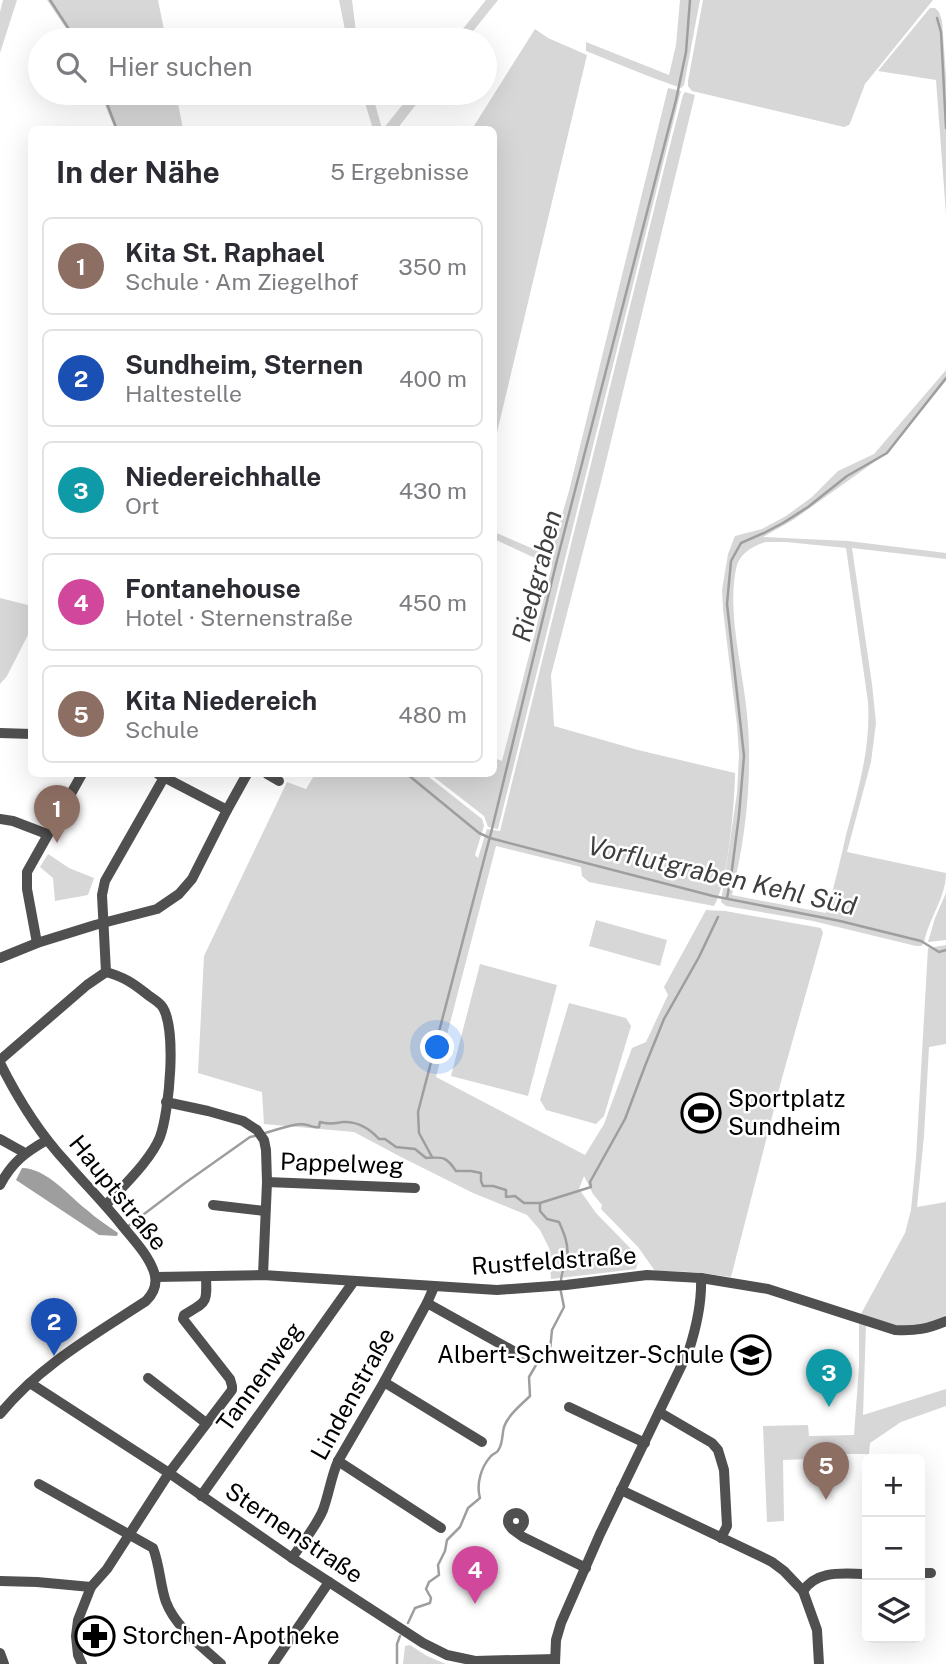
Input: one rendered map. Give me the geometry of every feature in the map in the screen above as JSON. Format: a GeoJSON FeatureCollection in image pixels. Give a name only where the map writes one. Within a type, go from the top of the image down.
{"type":"FeatureCollection","features":[{"type":"Feature","properties":{"kind":"street"},"geometry":{"type":"LineString","coordinates":[[0,733],[28,731]]}},
{"type":"Feature","properties":{"kind":"street"},"geometry":{"type":"LineString","coordinates":[[37,943],[27,889],[27,872],[80,777]]}},
{"type":"Feature","properties":{"kind":"street"},"geometry":{"type":"LineString","coordinates":[[106,972],[102,895],[105,881],[161,777]]}},
{"type":"Feature","properties":{"kind":"street"},"geometry":{"type":"LineString","coordinates":[[166,777],[226,810]]}},
{"type":"Feature","properties":{"kind":"street"},"geometry":{"type":"LineString","coordinates":[[0,957],[37,943],[157,909],[179,894],[197,869],[245,777]]}},
{"type":"Feature","properties":{"kind":"street"},"geometry":{"type":"LineString","coordinates":[[272,777],[279,781]]}},
{"type":"Feature","properties":{"kind":"street"},"geometry":{"type":"LineString","coordinates":[[0,819],[47,834]]}},
{"type":"Feature","properties":{"kind":"street"},"geometry":{"type":"LineString","coordinates":[[0,1061],[87,985],[106,972],[131,982],[162,1006],[171,1040],[171,1068],[160,1138],[152,1152],[106,1205]]}},
{"type":"Feature","properties":{"kind":"street","name":"Hauptstraße"},"geometry":{"type":"LineString","coordinates":[[0,1061],[18,1098],[47,1140],[106,1205],[149,1262],[156,1277],[153,1294],[146,1301],[59,1358],[11,1401],[0,1415]]}},
{"type":"Feature","properties":{"kind":"street"},"geometry":{"type":"LineString","coordinates":[[166,1102],[243,1121],[261,1135],[266,1150],[267,1182],[263,1275]]}},
{"type":"Feature","properties":{"kind":"street"},"geometry":{"type":"LineString","coordinates":[[0,1139],[25,1153]]}},
{"type":"Feature","properties":{"kind":"street"},"geometry":{"type":"LineString","coordinates":[[2,1180],[25,1153],[47,1140]]}},
{"type":"Feature","properties":{"kind":"street","name":"Pappelweg"},"geometry":{"type":"LineString","coordinates":[[267,1182],[415,1188]]}},
{"type":"Feature","properties":{"kind":"street"},"geometry":{"type":"LineString","coordinates":[[214,1205],[265,1211]]}},
{"type":"Feature","properties":{"kind":"street","name":"Rustfeldstraße"},"geometry":{"type":"LineString","coordinates":[[156,1277],[263,1275],[497,1290],[647,1275],[702,1278],[768,1289],[895,1330],[928,1329],[946,1321]]}},
{"type":"Feature","properties":{"kind":"street"},"geometry":{"type":"LineString","coordinates":[[82,1664],[78,1654],[78,1620],[91,1587],[107,1569],[169,1473],[232,1390],[230,1379],[183,1319],[184,1315],[205,1301],[206,1277]]}},
{"type":"Feature","properties":{"kind":"street"},"geometry":{"type":"LineString","coordinates":[[555,1662],[556,1640],[561,1623],[621,1490],[689,1350],[698,1321],[702,1278]]}},
{"type":"Feature","properties":{"kind":"street","name":"Tannenweg"},"geometry":{"type":"LineString","coordinates":[[201,1496],[354,1281]]}},
{"type":"Feature","properties":{"kind":"street","name":"Lindenstraße"},"geometry":{"type":"LineString","coordinates":[[292,1558],[320,1516],[332,1473],[427,1303],[433,1287]]}},
{"type":"Feature","properties":{"kind":"street"},"geometry":{"type":"LineString","coordinates":[[427,1303],[524,1357]]}},
{"type":"Feature","properties":{"kind":"street"},"geometry":{"type":"LineString","coordinates":[[148,1378],[206,1423]]}},
{"type":"Feature","properties":{"kind":"street"},"geometry":{"type":"LineString","coordinates":[[384,1382],[482,1442]]}},
{"type":"Feature","properties":{"kind":"street","name":"Sternenstraße"},"geometry":{"type":"LineString","coordinates":[[30,1383],[423,1643],[447,1655],[475,1661],[555,1662]]}},
{"type":"Feature","properties":{"kind":"street"},"geometry":{"type":"LineString","coordinates":[[569,1407],[645,1443]]}},
{"type":"Feature","properties":{"kind":"street"},"geometry":{"type":"LineString","coordinates":[[659,1412],[705,1438],[718,1450],[724,1470],[727,1526],[721,1538]]}},
{"type":"Feature","properties":{"kind":"street"},"geometry":{"type":"LineString","coordinates":[[338,1461],[441,1528]]}},
{"type":"Feature","properties":{"kind":"street"},"geometry":{"type":"LineString","coordinates":[[40,1483],[153,1548],[164,1595],[174,1616],[187,1633],[221,1664]]}},
{"type":"Feature","properties":{"kind":"street"},"geometry":{"type":"LineString","coordinates":[[621,1490],[772,1562],[784,1571],[803,1591],[817,1630],[819,1664]]}},
{"type":"Feature","properties":{"kind":"street"},"geometry":{"type":"LineString","coordinates":[[512,1529],[586,1568]]}},
{"type":"Feature","properties":{"kind":"street"},"geometry":{"type":"LineString","coordinates":[[803,1591],[809,1582],[819,1577],[862,1574]]}},
{"type":"Feature","properties":{"kind":"street"},"geometry":{"type":"LineString","coordinates":[[0,1581],[91,1587]]}},
{"type":"Feature","properties":{"kind":"street"},"geometry":{"type":"LineString","coordinates":[[273,1664],[329,1582]]}},
{"type":"Feature","properties":{"kind":"street"},"geometry":{"type":"LineString","coordinates":[[0,1653],[4,1664]]}},
{"type":"Feature","properties":{"kind":"shaded area"},"geometry":{"type":"Polygon","coordinates":[[[3,0],[17,0],[0,53],[0,12],[3,0]]]}},
{"type":"Feature","properties":{"kind":"shaded area"},"geometry":{"type":"Polygon","coordinates":[[[47,0],[158,0],[164,28],[66,28],[47,0]]]}},
{"type":"Feature","properties":{"kind":"shaded area"},"geometry":{"type":"Polygon","coordinates":[[[339,0],[352,0],[356,28],[345,28],[339,0]]]}},
{"type":"Feature","properties":{"kind":"shaded area"},"geometry":{"type":"Polygon","coordinates":[[[486,0],[498,0],[476,28],[464,28],[486,0]]]}},
{"type":"Feature","properties":{"kind":"shaded area"},"geometry":{"type":"Polygon","coordinates":[[[680,0],[700,0],[684,85],[681,88],[586,51],[586,42],[669,75],[676,45],[680,0]]]}},
{"type":"Feature","properties":{"kind":"shaded area"},"geometry":{"type":"Polygon","coordinates":[[[703,0],[933,0],[865,84],[851,121],[844,127],[692,91],[688,81],[703,0]]]}},
{"type":"Feature","properties":{"kind":"shaded area"},"geometry":{"type":"Polygon","coordinates":[[[930,8],[939,12],[942,21],[946,76],[946,214],[936,80],[878,71],[930,8]]]}},
{"type":"Feature","properties":{"kind":"shaded area"},"geometry":{"type":"Polygon","coordinates":[[[535,29],[548,38],[587,55],[497,432],[497,126],[474,126],[487,105],[497,105],[497,89],[535,29]]]}},
{"type":"Feature","properties":{"kind":"shaded area"},"geometry":{"type":"Polygon","coordinates":[[[668,88],[681,91],[498,829],[488,827],[484,816],[434,777],[497,777],[497,759],[502,761],[552,566],[497,540],[497,533],[550,556],[569,491],[668,88]]]}},
{"type":"Feature","properties":{"kind":"shaded area"},"geometry":{"type":"Polygon","coordinates":[[[685,92],[695,95],[551,675],[554,726],[638,750],[735,773],[732,821],[723,880],[714,906],[589,882],[582,876],[581,867],[496,846],[436,1077],[585,1155],[604,1124],[632,1048],[646,1042],[668,995],[664,987],[706,910],[821,928],[823,933],[782,1078],[731,1277],[655,1271],[638,1247],[601,1209],[602,1205],[584,1176],[579,1189],[596,1213],[635,1253],[638,1262],[636,1269],[551,1279],[549,1248],[540,1230],[527,1215],[473,1193],[354,1132],[264,1124],[262,1092],[198,1073],[204,956],[287,782],[306,789],[313,777],[429,777],[482,819],[484,826],[475,855],[478,858],[487,829],[500,831],[685,92]]]}},
{"type":"Feature","properties":{"kind":"shaded area"},"geometry":{"type":"Polygon","coordinates":[[[105,105],[178,105],[182,126],[114,126],[105,105]]]}},
{"type":"Feature","properties":{"kind":"shaded area"},"geometry":{"type":"Polygon","coordinates":[[[366,105],[375,105],[381,126],[372,126],[366,105]]]}},
{"type":"Feature","properties":{"kind":"shaded area"},"geometry":{"type":"Polygon","coordinates":[[[402,105],[416,105],[399,126],[385,126],[402,105]]]}},
{"type":"Feature","properties":{"kind":"shaded area"},"geometry":{"type":"Polygon","coordinates":[[[946,370],[946,381],[887,453],[793,520],[763,537],[848,541],[946,553],[946,559],[852,548],[876,723],[871,762],[847,852],[946,873],[943,891],[921,946],[813,921],[726,906],[721,902],[737,793],[739,755],[723,610],[722,590],[728,554],[735,536],[762,529],[786,516],[812,497],[838,471],[874,454],[946,370]],[[766,542],[756,546],[743,555],[736,569],[734,623],[747,714],[749,783],[741,850],[732,895],[826,913],[863,769],[868,736],[868,702],[846,548],[766,542]]]}},
{"type":"Feature","properties":{"kind":"shaded area"},"geometry":{"type":"Polygon","coordinates":[[[0,598],[28,605],[28,635],[7,676],[0,684],[0,598]]]}},
{"type":"Feature","properties":{"kind":"shaded area"},"geometry":{"type":"Polygon","coordinates":[[[48,854],[69,868],[94,878],[88,895],[55,901],[53,878],[40,867],[48,854]]]}},
{"type":"Feature","properties":{"kind":"shaded area"},"geometry":{"type":"Polygon","coordinates":[[[946,893],[946,940],[928,942],[935,918],[946,893]]]}},
{"type":"Feature","properties":{"kind":"shaded area"},"geometry":{"type":"Polygon","coordinates":[[[596,920],[667,940],[660,966],[589,946],[596,920]]]}},
{"type":"Feature","properties":{"kind":"shaded area"},"geometry":{"type":"Polygon","coordinates":[[[946,945],[946,1044],[929,1047],[917,1207],[946,1202],[946,1315],[926,1325],[910,1327],[861,1314],[905,1233],[911,1210],[928,948],[946,945]]]}},
{"type":"Feature","properties":{"kind":"shaded area"},"geometry":{"type":"Polygon","coordinates":[[[480,964],[557,985],[528,1096],[451,1076],[480,964]]]}},
{"type":"Feature","properties":{"kind":"shaded area"},"geometry":{"type":"Polygon","coordinates":[[[569,1003],[626,1018],[631,1026],[604,1116],[596,1124],[546,1110],[540,1100],[569,1003]]]}},
{"type":"Feature","properties":{"kind":"shaded area"},"geometry":{"type":"Polygon","coordinates":[[[22,1168],[40,1173],[57,1184],[118,1233],[117,1236],[99,1235],[16,1180],[22,1168]]]}},
{"type":"Feature","properties":{"kind":"shaded area"},"geometry":{"type":"Polygon","coordinates":[[[859,1322],[866,1325],[863,1415],[946,1389],[946,1406],[901,1422],[870,1443],[869,1454],[837,1454],[835,1458],[783,1460],[784,1521],[767,1522],[763,1426],[808,1425],[809,1436],[854,1435],[859,1322]]]}},
{"type":"Feature","properties":{"kind":"shaded area"},"geometry":{"type":"Polygon","coordinates":[[[410,1645],[446,1664],[403,1664],[405,1646],[410,1645]]]}},
{"type":"Feature","properties":{"kind":"waterway"},"geometry":{"type":"LineString","coordinates":[[50,0],[68,28]]}},
{"type":"Feature","properties":{"kind":"waterway","name":"Riedgraben"},"geometry":{"type":"LineString","coordinates":[[432,1157],[419,1133],[418,1112],[676,100],[686,52],[690,0]]}},
{"type":"Feature","properties":{"kind":"waterway"},"geometry":{"type":"LineString","coordinates":[[937,18],[941,32],[946,128]]}},
{"type":"Feature","properties":{"kind":"waterway"},"geometry":{"type":"LineString","coordinates":[[108,105],[115,126]]}},
{"type":"Feature","properties":{"kind":"waterway"},"geometry":{"type":"LineString","coordinates":[[727,898],[744,756],[727,604],[731,561],[741,543],[783,523],[847,476],[887,453],[946,378]]}},
{"type":"Feature","properties":{"kind":"waterway","name":"Vorflutgraben Kehl Süd"},"geometry":{"type":"LineString","coordinates":[[411,777],[479,833],[490,838],[713,896],[840,921],[921,941],[939,952],[946,950]]}},
{"type":"Feature","properties":{"kind":"waterway"},"geometry":{"type":"LineString","coordinates":[[540,1203],[591,1187],[590,1182],[625,1119],[664,1019],[718,917]]}},
{"type":"Feature","properties":{"kind":"waterway"},"geometry":{"type":"LineString","coordinates":[[265,1133],[302,1124],[319,1127],[320,1122],[353,1123],[363,1126],[379,1139],[385,1139],[396,1147],[415,1149],[426,1158],[444,1158],[456,1171],[481,1173],[483,1186],[506,1190],[506,1197],[515,1196],[524,1203],[540,1203],[540,1211],[547,1219],[559,1222],[567,1248],[561,1281]]}},
{"type":"Feature","properties":{"kind":"waterway"},"geometry":{"type":"LineString","coordinates":[[127,1227],[185,1183],[255,1136]]}},
{"type":"Feature","properties":{"kind":"waterway"},"geometry":{"type":"LineString","coordinates":[[408,1623],[415,1608],[430,1603],[431,1598],[426,1589],[429,1582],[439,1575],[438,1565],[447,1540],[460,1527],[468,1508],[480,1498],[480,1476],[484,1465],[498,1451],[508,1418],[530,1396],[529,1377],[539,1360],[550,1350],[552,1330],[564,1307],[560,1287]]}},
{"type":"Feature","properties":{"kind":"waterway"},"geometry":{"type":"LineString","coordinates":[[397,1664],[397,1644],[400,1636]]}},
{"type":"Feature","properties":{"kind":"place","name":"Kita St. Raphael"},"geometry":{"type":"Point","coordinates":[57,843]}},
{"type":"Feature","properties":{"kind":"place","name":"Sportplatz Sundheim"},"geometry":{"type":"Point","coordinates":[701,1113]}},
{"type":"Feature","properties":{"kind":"place","name":"Albert-Schweitzer-Schule"},"geometry":{"type":"Point","coordinates":[751,1355]}},
{"type":"Feature","properties":{"kind":"place","name":"Sundheim, Sternen"},"geometry":{"type":"Point","coordinates":[54,1356]}},
{"type":"Feature","properties":{"kind":"place","name":"Niedereichhalle"},"geometry":{"type":"Point","coordinates":[829,1407]}},
{"type":"Feature","properties":{"kind":"place","name":"Kita Niedereich"},"geometry":{"type":"Point","coordinates":[826,1500]}},
{"type":"Feature","properties":{"kind":"place","name":"Fontanehouse"},"geometry":{"type":"Point","coordinates":[475,1604]}},
{"type":"Feature","properties":{"kind":"place","name":"Storchen-Apotheke"},"geometry":{"type":"Point","coordinates":[95,1636]}}]}
